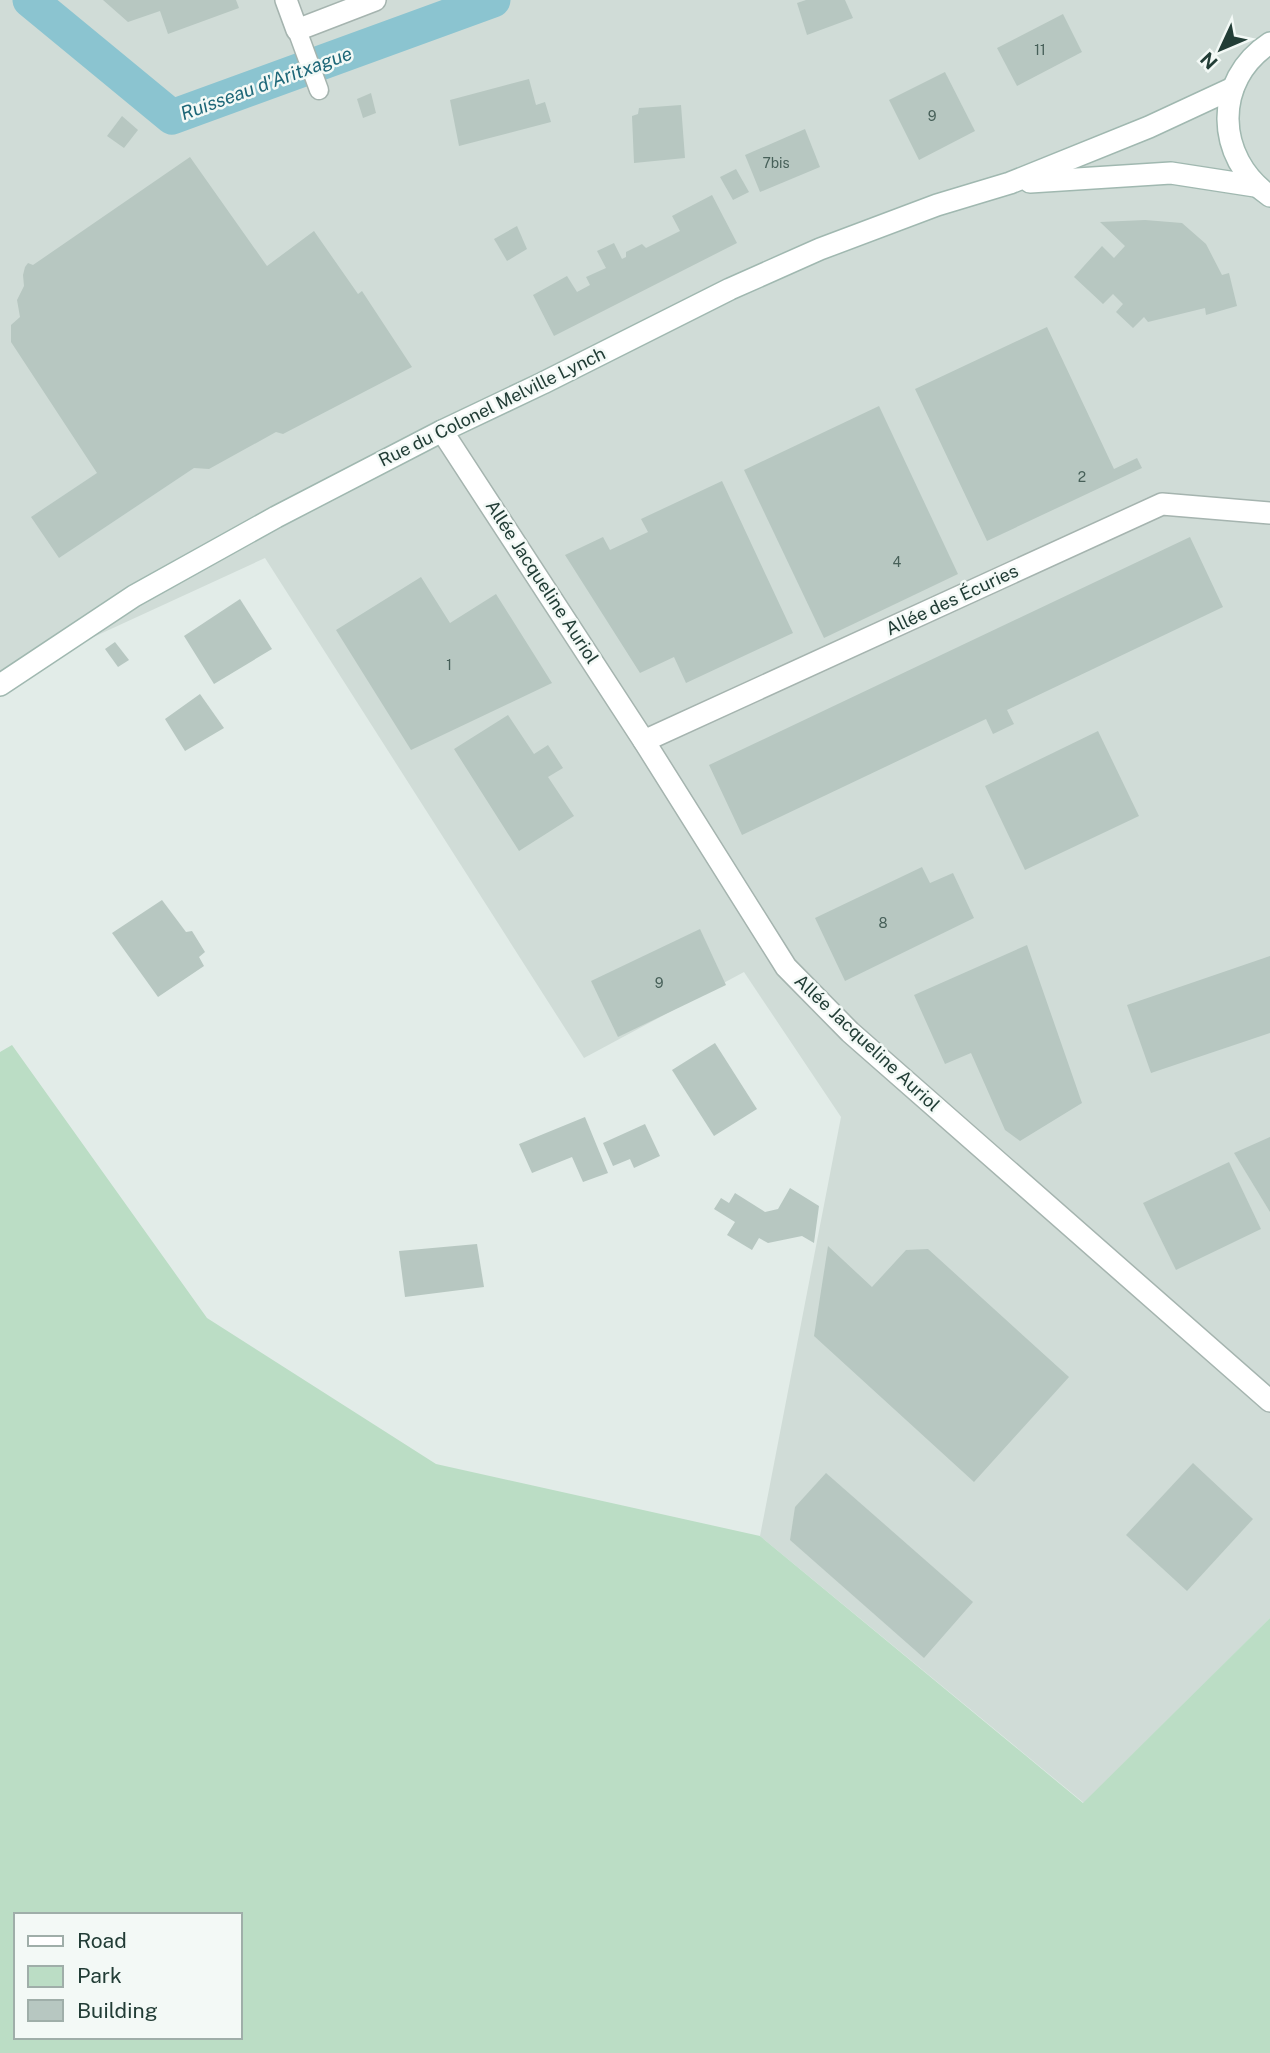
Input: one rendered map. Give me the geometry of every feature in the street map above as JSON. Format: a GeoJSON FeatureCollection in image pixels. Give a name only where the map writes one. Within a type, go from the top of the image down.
{"type":"FeatureCollection","features":[{"type":"Feature","properties":{"kind":"street"},"geometry":{"type":"LineString","coordinates":[[286,0],[300,40],[374,0]]}},
{"type":"Feature","properties":{"kind":"street"},"geometry":{"type":"LineString","coordinates":[[1263,191],[1239,165],[1229,141],[1227,114],[1233,88],[1243,68],[1258,51],[1270,43]]}},
{"type":"Feature","properties":{"kind":"street","name":"Rue du Colonel Melville Lynch"},"geometry":{"type":"LineString","coordinates":[[0,685],[134,596],[276,517],[442,430],[543,383],[730,289],[820,248],[937,205],[1010,183],[1149,127],[1233,88]]}},
{"type":"Feature","properties":{"kind":"street","name":"Rue du Colonel Melville Lynch"},"geometry":{"type":"LineString","coordinates":[[1010,183],[1171,173],[1263,191]]}},
{"type":"Feature","properties":{"kind":"street","name":"Allée Jacqueline Auriol"},"geometry":{"type":"LineString","coordinates":[[442,430],[644,741],[786,967],[850,1032],[1270,1401]]}},
{"type":"Feature","properties":{"kind":"street","name":"Allée des Écuries"},"geometry":{"type":"LineString","coordinates":[[644,741],[1162,504],[1270,513]]}},
{"type":"Feature","properties":{"kind":"lane"},"geometry":{"type":"LineString","coordinates":[[300,40],[319,90]]}},
{"type":"Feature","properties":{"kind":"shaded area"},"geometry":{"type":"Polygon","coordinates":[[[0,0],[1270,0],[1270,1618],[1084,1803],[760,1536],[841,1117],[744,972],[584,1058],[265,558],[0,680],[0,0]]]}},
{"type":"Feature","properties":{"kind":"green space"},"geometry":{"type":"Polygon","coordinates":[[[12,1045],[207,1318],[436,1464],[760,1536],[1083,1803],[1270,1618],[1270,2053],[0,2053],[0,1052],[12,1045]]]}},
{"type":"Feature","properties":{"kind":"building"},"geometry":{"type":"Polygon","coordinates":[[[103,0],[236,0],[239,8],[168,34],[160,11],[128,22],[103,0]]]}},
{"type":"Feature","properties":{"kind":"building"},"geometry":{"type":"Polygon","coordinates":[[[806,0],[845,0],[853,18],[807,35],[797,3],[806,0]]]}},
{"type":"Feature","properties":{"kind":"building"},"geometry":{"type":"Polygon","coordinates":[[[1063,14],[1082,52],[1017,86],[997,48],[1063,14]]]}},
{"type":"Feature","properties":{"kind":"building"},"geometry":{"type":"Polygon","coordinates":[[[945,72],[975,131],[919,160],[889,100],[945,72]]]}},
{"type":"Feature","properties":{"kind":"building"},"geometry":{"type":"Polygon","coordinates":[[[529,79],[536,105],[545,102],[551,122],[459,146],[450,100],[529,79]]]}},
{"type":"Feature","properties":{"kind":"building"},"geometry":{"type":"Polygon","coordinates":[[[371,93],[376,113],[363,118],[357,99],[371,93]]]}},
{"type":"Feature","properties":{"kind":"building"},"geometry":{"type":"Polygon","coordinates":[[[681,105],[685,158],[634,163],[632,116],[638,114],[639,108],[681,105]]]}},
{"type":"Feature","properties":{"kind":"building"},"geometry":{"type":"Polygon","coordinates":[[[122,116],[138,130],[124,148],[107,136],[122,116]]]}},
{"type":"Feature","properties":{"kind":"building"},"geometry":{"type":"Polygon","coordinates":[[[805,129],[820,167],[760,192],[745,155],[805,129]]]}},
{"type":"Feature","properties":{"kind":"building"},"geometry":{"type":"Polygon","coordinates":[[[190,157],[267,266],[314,231],[358,294],[362,291],[412,367],[283,434],[276,432],[209,469],[194,468],[59,558],[31,517],[97,473],[11,342],[11,325],[20,317],[17,300],[24,286],[25,267],[28,263],[33,265],[190,157]]]}},
{"type":"Feature","properties":{"kind":"building"},"geometry":{"type":"Polygon","coordinates":[[[736,169],[749,192],[733,200],[720,177],[736,169]]]}},
{"type":"Feature","properties":{"kind":"building"},"geometry":{"type":"Polygon","coordinates":[[[712,195],[737,243],[554,336],[533,295],[567,276],[577,292],[590,285],[586,277],[606,268],[597,251],[614,243],[622,259],[626,257],[626,252],[642,244],[646,248],[680,231],[672,216],[712,195]]]}},
{"type":"Feature","properties":{"kind":"building"},"geometry":{"type":"Polygon","coordinates":[[[1145,220],[1182,223],[1206,244],[1222,275],[1229,273],[1237,306],[1206,315],[1205,308],[1148,322],[1144,317],[1133,328],[1116,312],[1123,304],[1113,294],[1103,304],[1074,277],[1102,246],[1114,258],[1125,246],[1100,222],[1145,220]]]}},
{"type":"Feature","properties":{"kind":"building"},"geometry":{"type":"Polygon","coordinates":[[[517,226],[527,249],[507,261],[494,239],[517,226]]]}},
{"type":"Feature","properties":{"kind":"building"},"geometry":{"type":"Polygon","coordinates":[[[1047,327],[1114,469],[1137,458],[1142,468],[987,541],[915,389],[1047,327]]]}},
{"type":"Feature","properties":{"kind":"building"},"geometry":{"type":"Polygon","coordinates":[[[879,406],[958,574],[824,638],[744,470],[879,406]]]}},
{"type":"Feature","properties":{"kind":"building"},"geometry":{"type":"Polygon","coordinates":[[[722,481],[793,633],[686,683],[674,657],[640,673],[565,555],[603,537],[610,550],[648,532],[641,519],[722,481]]]}},
{"type":"Feature","properties":{"kind":"building"},"geometry":{"type":"Polygon","coordinates":[[[1190,537],[1223,607],[1007,710],[1014,724],[993,734],[986,719],[742,835],[709,765],[1190,537]]]}},
{"type":"Feature","properties":{"kind":"building"},"geometry":{"type":"Polygon","coordinates":[[[421,577],[450,623],[496,594],[552,683],[411,750],[336,630],[421,577]]]}},
{"type":"Feature","properties":{"kind":"building"},"geometry":{"type":"Polygon","coordinates":[[[240,599],[272,649],[214,684],[184,636],[240,599]]]}},
{"type":"Feature","properties":{"kind":"building"},"geometry":{"type":"Polygon","coordinates":[[[115,642],[129,660],[118,667],[105,649],[115,642]]]}},
{"type":"Feature","properties":{"kind":"building"},"geometry":{"type":"Polygon","coordinates":[[[200,694],[224,728],[185,751],[165,719],[200,694]]]}},
{"type":"Feature","properties":{"kind":"building"},"geometry":{"type":"Polygon","coordinates":[[[508,715],[534,754],[548,745],[563,768],[548,777],[574,816],[519,851],[454,749],[508,715]]]}},
{"type":"Feature","properties":{"kind":"building"},"geometry":{"type":"Polygon","coordinates":[[[1098,731],[1139,816],[1025,870],[985,786],[1098,731]]]}},
{"type":"Feature","properties":{"kind":"building"},"geometry":{"type":"Polygon","coordinates":[[[922,867],[930,883],[953,873],[974,918],[845,981],[815,918],[922,867]]]}},
{"type":"Feature","properties":{"kind":"building"},"geometry":{"type":"Polygon","coordinates":[[[162,900],[186,932],[192,931],[205,952],[199,957],[204,966],[158,997],[112,933],[162,900]]]}},
{"type":"Feature","properties":{"kind":"building"},"geometry":{"type":"Polygon","coordinates":[[[700,929],[726,985],[618,1037],[591,981],[700,929]]]}},
{"type":"Feature","properties":{"kind":"building"},"geometry":{"type":"Polygon","coordinates":[[[1027,945],[1082,1103],[1020,1141],[1005,1130],[971,1053],[945,1064],[914,995],[1027,945]]]}},
{"type":"Feature","properties":{"kind":"building"},"geometry":{"type":"Polygon","coordinates":[[[1270,956],[1270,1033],[1151,1073],[1127,1005],[1270,956]]]}},
{"type":"Feature","properties":{"kind":"building"},"geometry":{"type":"Polygon","coordinates":[[[715,1043],[757,1109],[714,1136],[672,1070],[715,1043]]]}},
{"type":"Feature","properties":{"kind":"building"},"geometry":{"type":"Polygon","coordinates":[[[585,1117],[608,1173],[583,1182],[572,1157],[532,1173],[519,1144],[585,1117]]]}},
{"type":"Feature","properties":{"kind":"building"},"geometry":{"type":"Polygon","coordinates":[[[645,1124],[660,1156],[634,1168],[630,1159],[613,1166],[603,1143],[645,1124]]]}},
{"type":"Feature","properties":{"kind":"building"},"geometry":{"type":"Polygon","coordinates":[[[1270,1137],[1270,1212],[1234,1153],[1270,1137]]]}},
{"type":"Feature","properties":{"kind":"building"},"geometry":{"type":"Polygon","coordinates":[[[1229,1162],[1261,1229],[1176,1270],[1143,1203],[1229,1162]]]}},
{"type":"Feature","properties":{"kind":"building"},"geometry":{"type":"Polygon","coordinates":[[[790,1188],[819,1206],[814,1243],[802,1236],[768,1243],[759,1238],[752,1250],[727,1235],[735,1222],[714,1209],[721,1198],[729,1203],[735,1193],[765,1212],[778,1209],[790,1188]]]}},
{"type":"Feature","properties":{"kind":"building"},"geometry":{"type":"Polygon","coordinates":[[[477,1244],[484,1287],[405,1297],[399,1251],[477,1244]]]}},
{"type":"Feature","properties":{"kind":"building"},"geometry":{"type":"Polygon","coordinates":[[[828,1246],[872,1287],[906,1250],[928,1249],[1069,1377],[974,1482],[814,1336],[828,1246]]]}},
{"type":"Feature","properties":{"kind":"building"},"geometry":{"type":"Polygon","coordinates":[[[1193,1463],[1253,1519],[1187,1591],[1126,1535],[1193,1463]]]}},
{"type":"Feature","properties":{"kind":"building"},"geometry":{"type":"Polygon","coordinates":[[[826,1473],[973,1602],[924,1658],[790,1540],[795,1507],[826,1473]]]}},
{"type":"Feature","properties":{"kind":"waterway","name":"Ruisseau d'Aritxague"},"geometry":{"type":"LineString","coordinates":[[30,0],[172,117],[493,0]]}}]}
